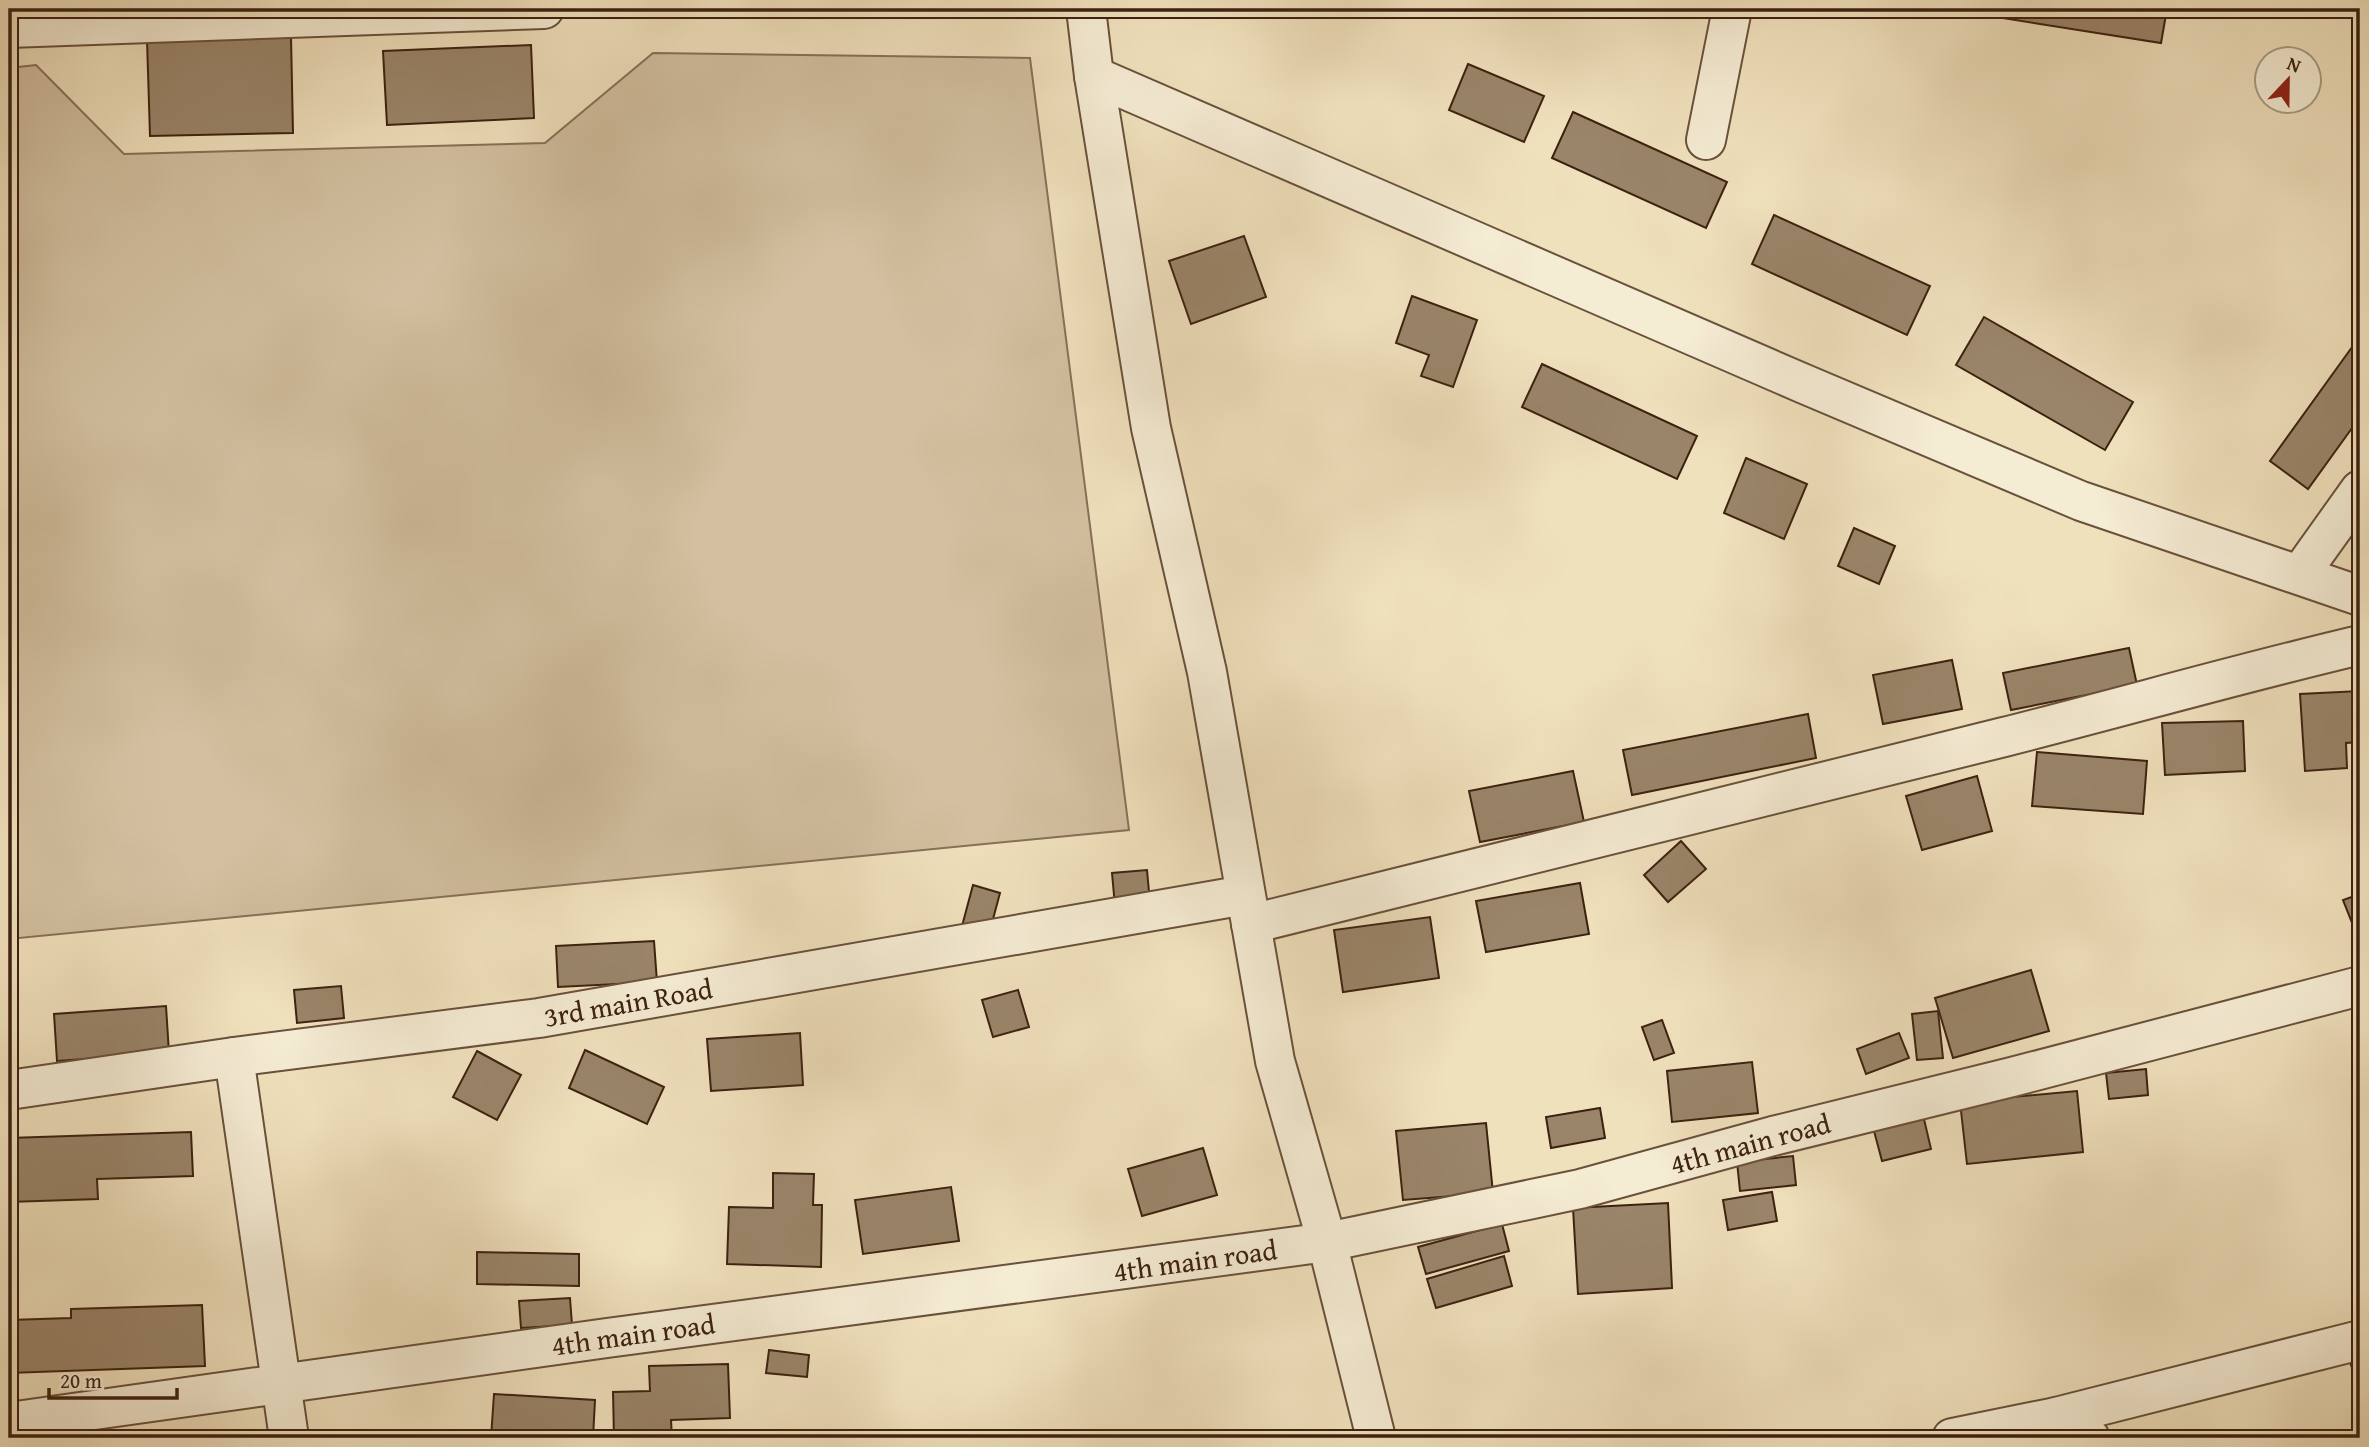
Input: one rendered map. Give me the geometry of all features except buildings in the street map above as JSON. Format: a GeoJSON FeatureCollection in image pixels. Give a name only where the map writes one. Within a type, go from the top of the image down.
{"type":"FeatureCollection","features":[{"type":"Feature","properties":{"kind":"street"},"geometry":{"type":"LineString","coordinates":[[9,28],[544,9]]}},
{"type":"Feature","properties":{"kind":"street"},"geometry":{"type":"LineString","coordinates":[[1086,9],[1094,76],[1151,428],[1207,672],[1275,1061],[1327,1242],[1376,1438]]}},
{"type":"Feature","properties":{"kind":"street"},"geometry":{"type":"LineString","coordinates":[[1706,140],[1732,9]]}},
{"type":"Feature","properties":{"kind":"street"},"geometry":{"type":"LineString","coordinates":[[1094,76],[2081,501],[2360,596]]}},
{"type":"Feature","properties":{"kind":"street"},"geometry":{"type":"LineString","coordinates":[[2300,575],[2360,490]]}},
{"type":"Feature","properties":{"kind":"street","name":"3rd main Road"},"geometry":{"type":"LineString","coordinates":[[9,1090],[234,1057],[539,1018],[1248,909],[1643,829],[2253,670],[2360,645]]}},
{"type":"Feature","properties":{"kind":"street","name":"4th main road"},"geometry":{"type":"LineString","coordinates":[[9,1422],[607,1338],[1327,1242],[1580,1189],[1773,1136],[2360,986]]}},
{"type":"Feature","properties":{"kind":"street"},"geometry":{"type":"LineString","coordinates":[[234,1057],[289,1438]]}},
{"type":"Feature","properties":{"kind":"street"},"geometry":{"type":"LineString","coordinates":[[1952,1438],[2056,1417],[2360,1339]]}},
{"type":"Feature","properties":{"kind":"street"},"geometry":{"type":"LineString","coordinates":[[2056,1417],[2091,1438]]}},
{"type":"Feature","properties":{"kind":"shaded area"},"geometry":{"type":"Polygon","coordinates":[[[653,53],[1030,58],[1129,830],[9,939],[9,68],[36,65],[124,154],[545,143],[653,53]]]}}]}
